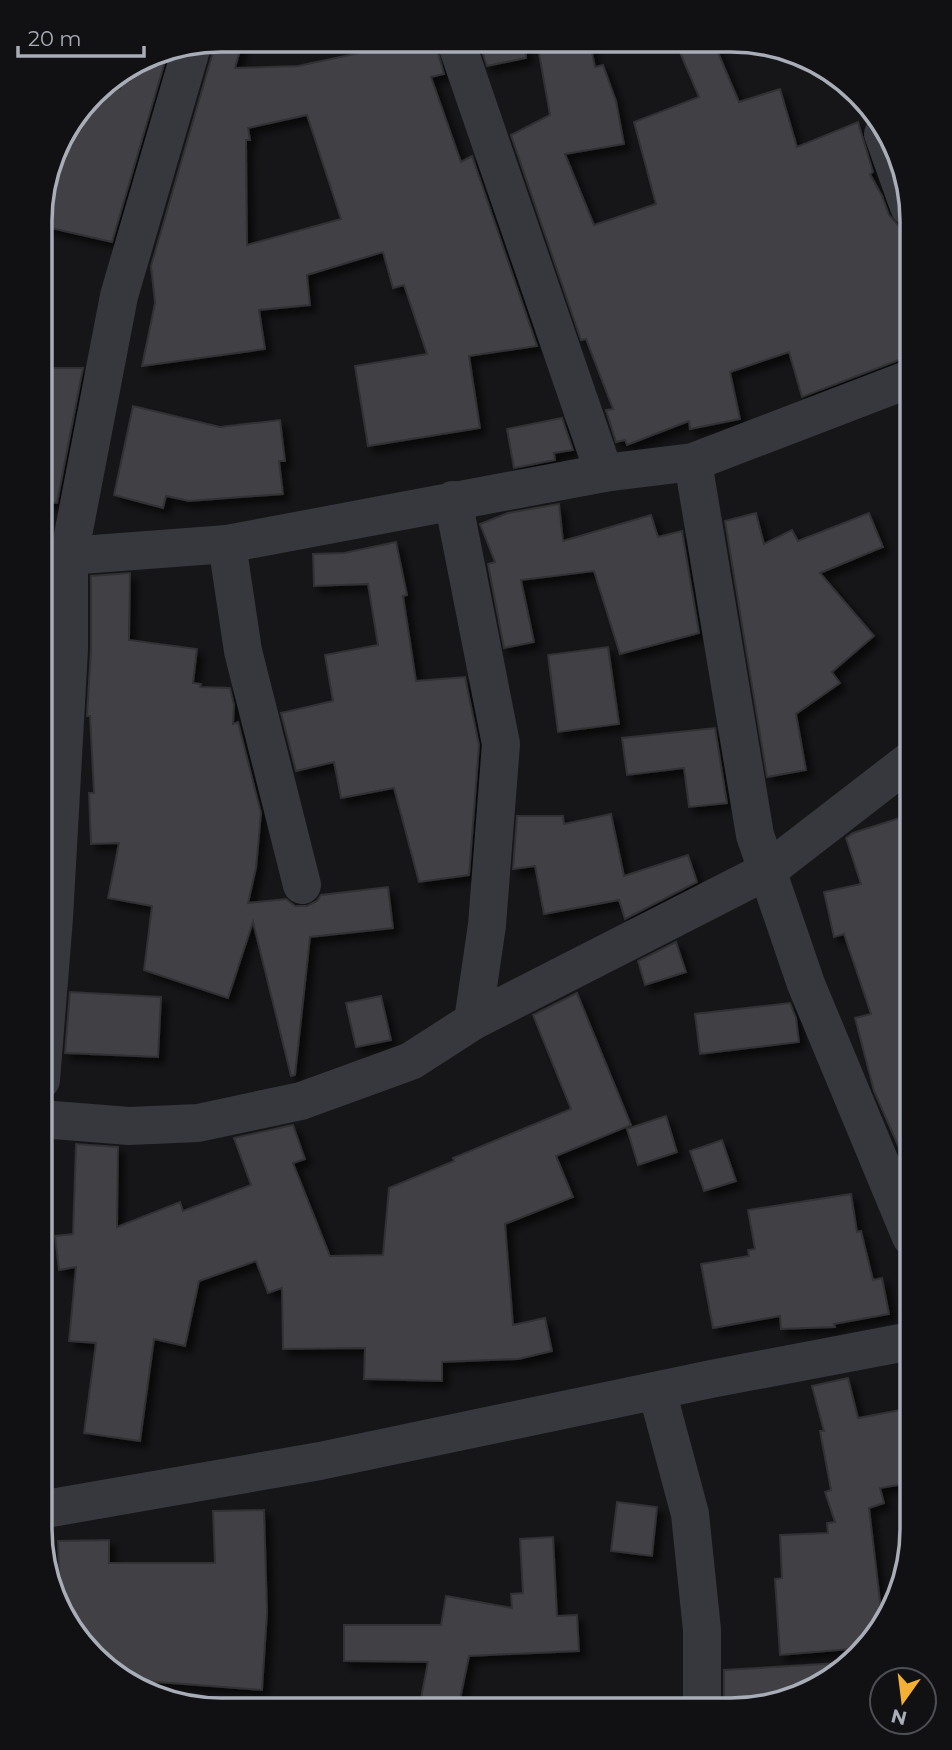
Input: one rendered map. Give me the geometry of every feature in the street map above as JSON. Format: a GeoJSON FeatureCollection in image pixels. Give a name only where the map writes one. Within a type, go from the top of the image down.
{"type":"FeatureCollection","features":[{"type":"Feature","properties":{"kind":"street"},"geometry":{"type":"LineString","coordinates":[[459,52],[604,473]]}},
{"type":"Feature","properties":{"kind":"street"},"geometry":{"type":"LineString","coordinates":[[52,943],[69,649],[55,557],[119,296],[189,56]]}},
{"type":"Feature","properties":{"kind":"street"},"geometry":{"type":"LineString","coordinates":[[55,557],[227,544],[604,473],[693,462],[900,383]]}},
{"type":"Feature","properties":{"kind":"street"},"geometry":{"type":"LineString","coordinates":[[693,462],[755,835],[806,984],[899,1209]]}},
{"type":"Feature","properties":{"kind":"street"},"geometry":{"type":"LineString","coordinates":[[453,500],[500,744],[487,925],[472,1021]]}},
{"type":"Feature","properties":{"kind":"street"},"geometry":{"type":"LineString","coordinates":[[227,544],[243,651],[302,885]]}},
{"type":"Feature","properties":{"kind":"street"},"geometry":{"type":"LineString","coordinates":[[52,1120],[128,1126],[198,1122],[301,1101],[411,1061],[472,1021],[767,871],[900,769]]}},
{"type":"Feature","properties":{"kind":"street"},"geometry":{"type":"LineString","coordinates":[[52,1508],[320,1461],[899,1343]]}},
{"type":"Feature","properties":{"kind":"street"},"geometry":{"type":"LineString","coordinates":[[657,1391],[690,1514],[702,1630],[702,1698]]}},
{"type":"Feature","properties":{"kind":"building"},"geometry":{"type":"Polygon","coordinates":[[[240,52],[235,68],[298,66],[364,52],[438,52],[444,74],[431,77],[461,162],[472,156],[537,346],[469,356],[480,428],[368,446],[355,366],[427,354],[404,285],[393,288],[383,252],[307,275],[310,305],[259,310],[265,349],[142,366],[155,303],[151,266],[213,53],[240,52]],[[307,115],[248,128],[250,140],[246,140],[247,245],[341,219],[307,115]]]}},
{"type":"Feature","properties":{"kind":"building"},"geometry":{"type":"Polygon","coordinates":[[[482,52],[526,52],[526,58],[487,66],[482,52]]]}},
{"type":"Feature","properties":{"kind":"building"},"geometry":{"type":"Polygon","coordinates":[[[539,52],[592,52],[595,67],[603,65],[616,101],[624,144],[565,154],[594,225],[656,204],[634,122],[699,97],[680,52],[718,52],[739,102],[780,89],[797,147],[858,122],[873,172],[870,174],[889,215],[900,229],[900,360],[802,397],[789,352],[730,372],[740,419],[690,429],[689,421],[627,445],[625,440],[616,442],[606,410],[613,409],[586,339],[581,340],[511,135],[550,115],[539,52]]]}},
{"type":"Feature","properties":{"kind":"building"},"geometry":{"type":"Polygon","coordinates":[[[165,62],[112,242],[52,228],[58,178],[70,147],[102,102],[137,75],[165,62]]]}},
{"type":"Feature","properties":{"kind":"building"},"geometry":{"type":"Polygon","coordinates":[[[52,368],[83,368],[57,503],[52,503],[52,368]]]}},
{"type":"Feature","properties":{"kind":"building"},"geometry":{"type":"Polygon","coordinates":[[[133,406],[220,427],[280,420],[285,461],[279,461],[283,494],[189,501],[166,496],[163,508],[114,495],[133,406]]]}},
{"type":"Feature","properties":{"kind":"building"},"geometry":{"type":"Polygon","coordinates":[[[562,418],[573,450],[554,453],[555,460],[514,468],[507,429],[562,418]]]}},
{"type":"Feature","properties":{"kind":"building"},"geometry":{"type":"Polygon","coordinates":[[[559,504],[563,541],[651,515],[658,537],[682,531],[699,633],[620,654],[594,571],[521,580],[534,642],[504,648],[488,564],[495,562],[480,524],[508,513],[559,504]]]}},
{"type":"Feature","properties":{"kind":"building"},"geometry":{"type":"Polygon","coordinates":[[[756,513],[764,544],[792,530],[798,541],[869,513],[883,547],[820,573],[874,636],[832,672],[840,683],[796,714],[806,770],[767,777],[725,521],[756,513]]]}},
{"type":"Feature","properties":{"kind":"building"},"geometry":{"type":"Polygon","coordinates":[[[396,542],[407,595],[403,596],[416,681],[465,677],[479,745],[469,875],[419,882],[394,788],[341,798],[334,762],[296,771],[281,713],[333,701],[325,655],[378,645],[368,584],[314,586],[313,554],[344,553],[396,542]]]}},
{"type":"Feature","properties":{"kind":"building"},"geometry":{"type":"Polygon","coordinates":[[[130,573],[129,640],[197,649],[193,683],[201,684],[200,687],[230,688],[234,705],[233,724],[238,722],[261,813],[256,868],[248,903],[286,899],[295,906],[307,906],[317,901],[321,895],[388,887],[393,928],[310,937],[295,1075],[291,1076],[253,922],[228,998],[144,970],[152,906],[108,898],[119,843],[91,844],[89,793],[94,793],[90,716],[87,716],[91,576],[130,573]]]}},
{"type":"Feature","properties":{"kind":"building"},"geometry":{"type":"Polygon","coordinates":[[[608,647],[619,724],[558,732],[548,655],[608,647]]]}},
{"type":"Feature","properties":{"kind":"building"},"geometry":{"type":"Polygon","coordinates":[[[715,728],[727,803],[689,807],[684,768],[627,775],[622,738],[715,728]]]}},
{"type":"Feature","properties":{"kind":"building"},"geometry":{"type":"Polygon","coordinates":[[[611,814],[624,876],[688,855],[697,882],[625,919],[619,900],[544,914],[535,866],[513,869],[517,816],[563,816],[564,824],[611,814]]]}},
{"type":"Feature","properties":{"kind":"building"},"geometry":{"type":"Polygon","coordinates":[[[900,818],[899,1148],[874,1091],[855,1018],[871,1014],[844,934],[834,937],[824,892],[861,884],[846,838],[853,833],[900,818]]]}},
{"type":"Feature","properties":{"kind":"building"},"geometry":{"type":"Polygon","coordinates":[[[676,942],[686,972],[645,985],[638,961],[676,942]]]}},
{"type":"Feature","properties":{"kind":"building"},"geometry":{"type":"Polygon","coordinates":[[[70,992],[161,997],[158,1057],[65,1053],[70,992]]]}},
{"type":"Feature","properties":{"kind":"building"},"geometry":{"type":"Polygon","coordinates":[[[577,993],[631,1125],[556,1156],[573,1197],[505,1224],[513,1325],[545,1318],[552,1351],[519,1359],[442,1362],[442,1381],[364,1379],[365,1348],[283,1349],[282,1288],[268,1293],[256,1261],[199,1281],[185,1346],[154,1339],[140,1441],[84,1433],[96,1343],[69,1341],[76,1267],[59,1270],[55,1236],[73,1234],[76,1144],[118,1147],[117,1227],[180,1202],[183,1211],[251,1185],[234,1138],[293,1125],[305,1159],[293,1163],[330,1256],[383,1255],[389,1188],[571,1109],[533,1015],[577,993]]]}},
{"type":"Feature","properties":{"kind":"building"},"geometry":{"type":"Polygon","coordinates":[[[381,996],[391,1040],[356,1047],[346,1003],[381,996]]]}},
{"type":"Feature","properties":{"kind":"building"},"geometry":{"type":"Polygon","coordinates":[[[790,1003],[796,1018],[799,1042],[700,1054],[695,1014],[790,1003]]]}},
{"type":"Feature","properties":{"kind":"building"},"geometry":{"type":"Polygon","coordinates":[[[666,1116],[677,1152],[638,1165],[627,1129],[666,1116]]]}},
{"type":"Feature","properties":{"kind":"building"},"geometry":{"type":"Polygon","coordinates":[[[722,1140],[736,1181],[704,1191],[690,1151],[722,1140]]]}},
{"type":"Feature","properties":{"kind":"building"},"geometry":{"type":"Polygon","coordinates":[[[851,1194],[857,1232],[861,1231],[873,1280],[882,1278],[889,1314],[834,1324],[835,1327],[781,1329],[780,1316],[713,1328],[701,1264],[749,1256],[748,1250],[755,1249],[748,1210],[851,1194]]]}},
{"type":"Feature","properties":{"kind":"building"},"geometry":{"type":"Polygon","coordinates":[[[848,1378],[858,1418],[899,1410],[899,1485],[880,1488],[884,1503],[869,1508],[881,1606],[877,1613],[849,1649],[780,1655],[775,1579],[782,1578],[780,1535],[828,1533],[827,1523],[835,1522],[825,1492],[831,1490],[820,1431],[824,1431],[812,1386],[848,1378]]]}},
{"type":"Feature","properties":{"kind":"building"},"geometry":{"type":"Polygon","coordinates":[[[617,1502],[657,1507],[652,1556],[611,1551],[617,1502]]]}},
{"type":"Feature","properties":{"kind":"building"},"geometry":{"type":"Polygon","coordinates":[[[264,1510],[267,1612],[262,1690],[150,1681],[137,1675],[102,1648],[75,1613],[61,1583],[58,1541],[109,1540],[109,1563],[215,1563],[213,1511],[264,1510]]]}},
{"type":"Feature","properties":{"kind":"building"},"geometry":{"type":"Polygon","coordinates":[[[553,1537],[557,1616],[577,1615],[579,1651],[469,1656],[460,1698],[421,1698],[428,1662],[344,1661],[344,1625],[441,1625],[446,1596],[512,1608],[511,1594],[523,1593],[520,1539],[553,1537]]]}},
{"type":"Feature","properties":{"kind":"building"},"geometry":{"type":"Polygon","coordinates":[[[831,1664],[815,1675],[785,1689],[730,1698],[724,1698],[724,1670],[831,1664]]]}}]}
